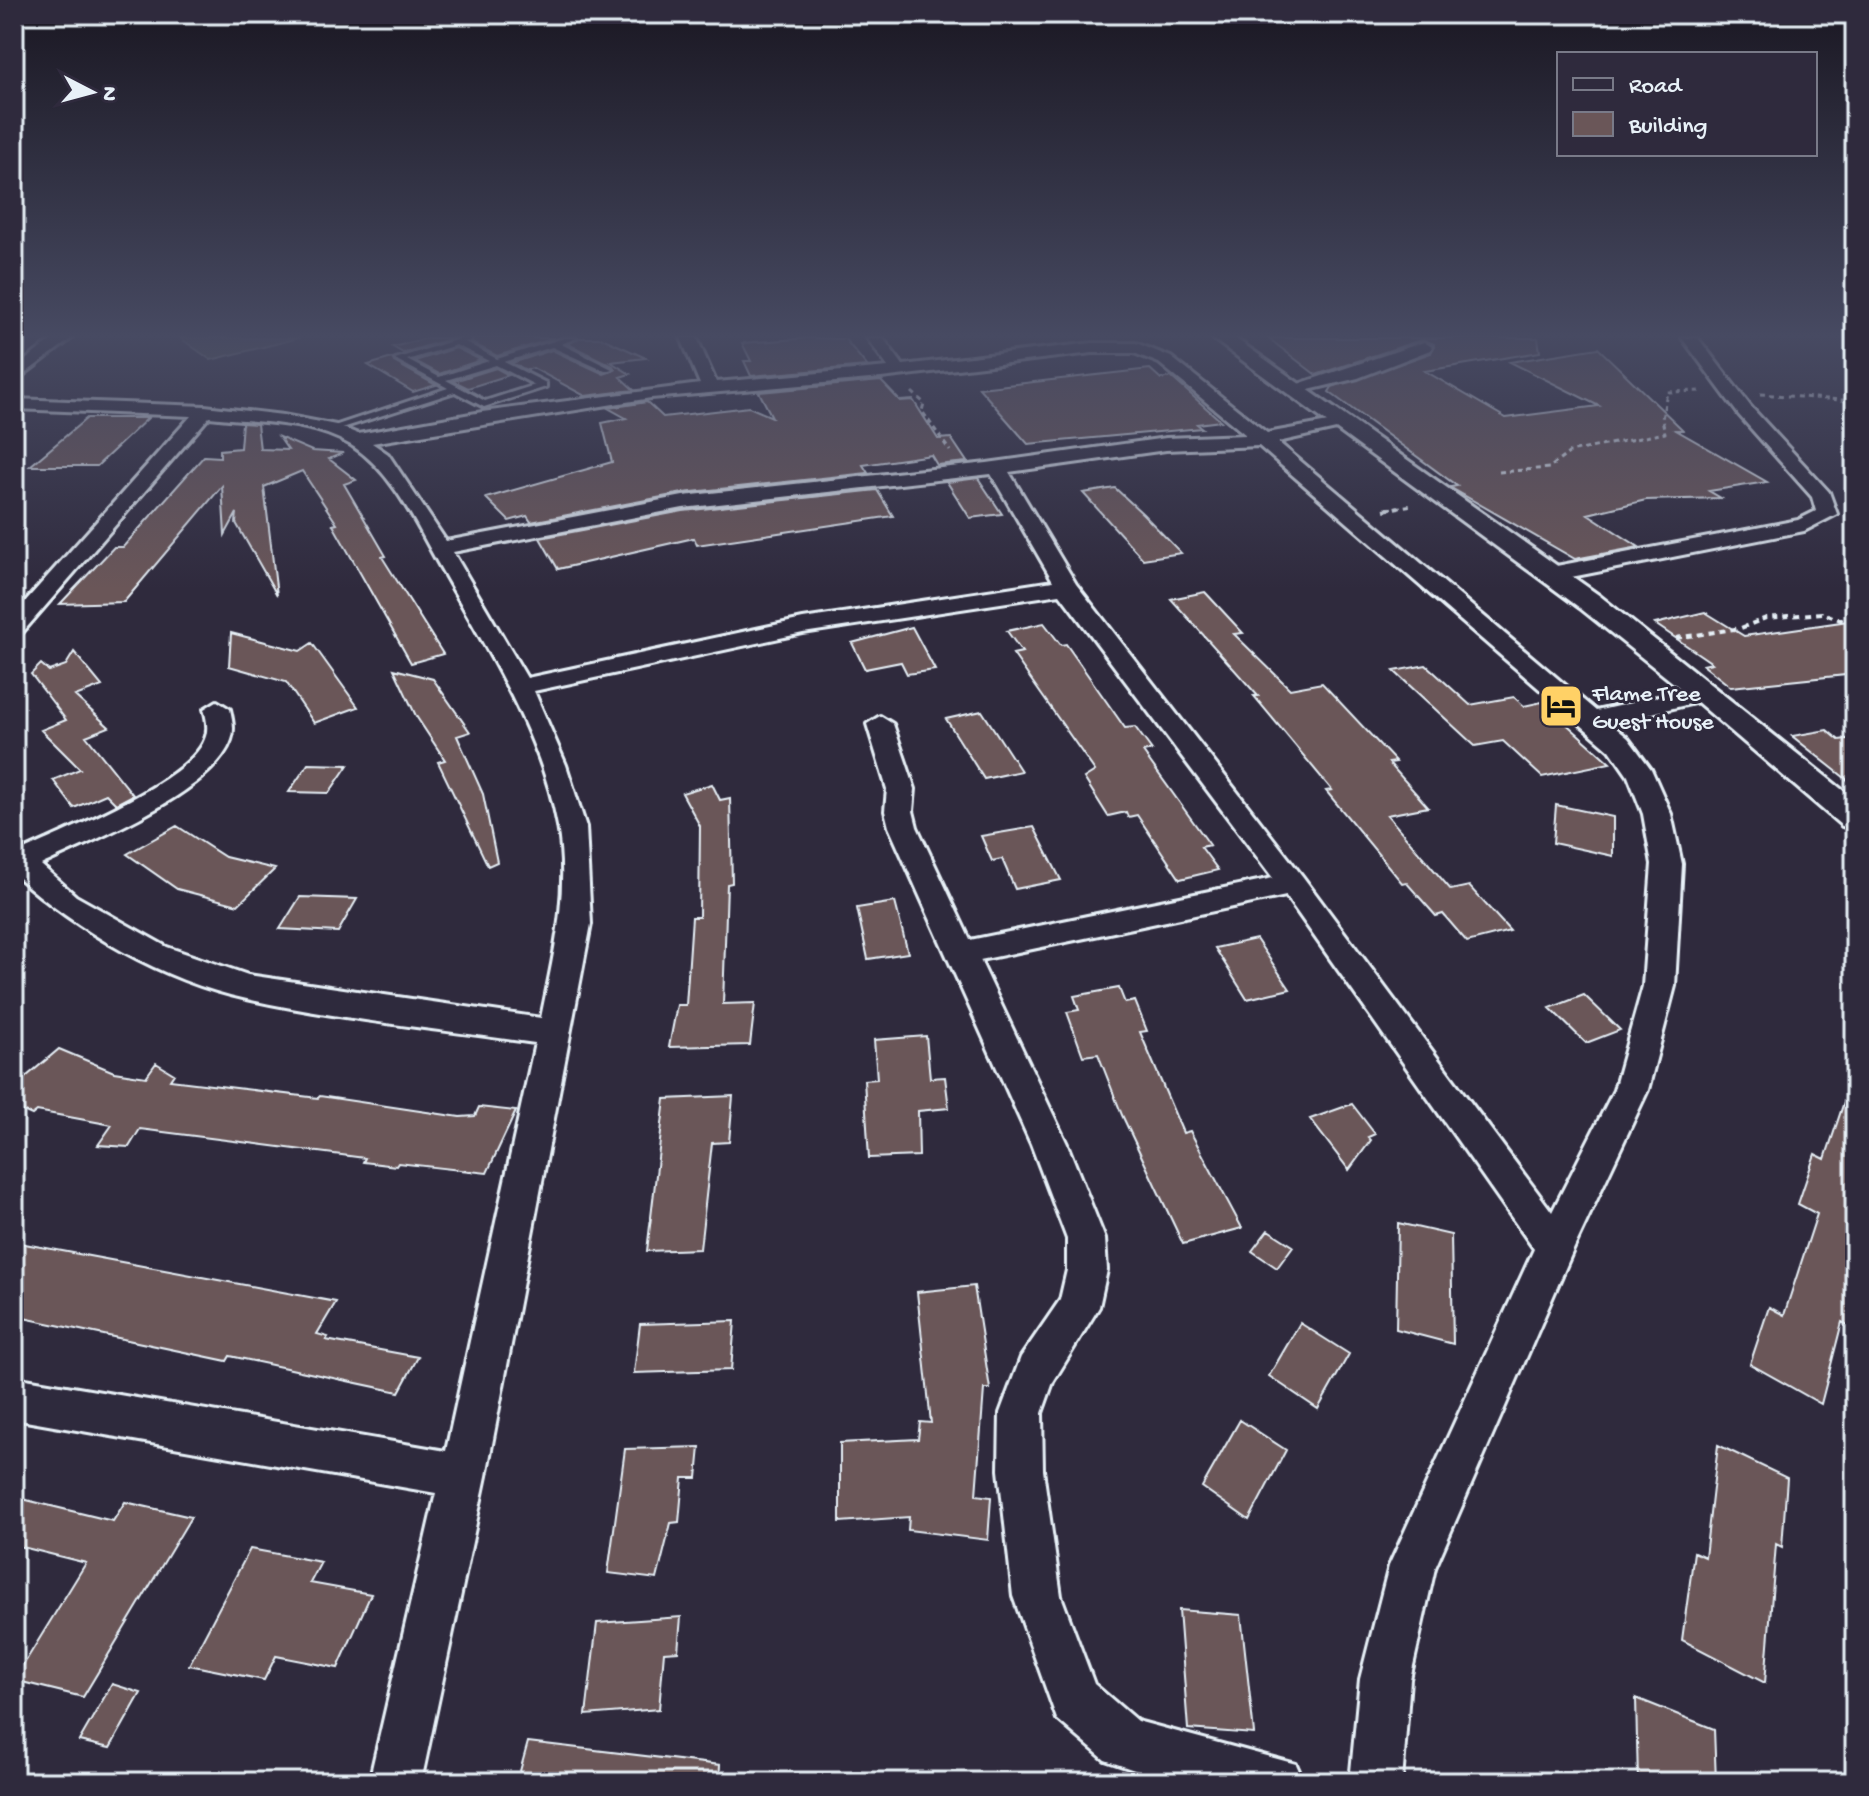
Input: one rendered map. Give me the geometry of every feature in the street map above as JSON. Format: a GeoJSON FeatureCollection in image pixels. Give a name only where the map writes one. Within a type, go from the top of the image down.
{"type":"FeatureCollection","features":[{"type":"Feature","properties":{"kind":"street"},"geometry":{"type":"LineString","coordinates":[[14,628],[195,422]]}},
{"type":"Feature","properties":{"kind":"street"},"geometry":{"type":"LineString","coordinates":[[267,422],[343,435],[438,422]]}},
{"type":"Feature","properties":{"kind":"street"},"geometry":{"type":"LineString","coordinates":[[1240,422],[1619,744],[1641,775],[1657,814],[1667,864],[1659,986],[1631,1090],[1555,1246],[1412,1566],[1385,1679],[1376,1782]]}},
{"type":"Feature","properties":{"kind":"street"},"geometry":{"type":"LineString","coordinates":[[1551,574],[1804,525],[1827,514],[1822,496],[1756,422]]}},
{"type":"Feature","properties":{"kind":"street"},"geometry":{"type":"LineString","coordinates":[[441,548],[683,502],[992,469],[1166,444],[1262,440],[1339,423],[1643,643],[1855,818]]}},
{"type":"Feature","properties":{"kind":"street"},"geometry":{"type":"LineString","coordinates":[[343,435],[381,458],[401,482],[520,687],[553,765],[572,827],[576,924],[464,1476],[395,1782]]}},
{"type":"Feature","properties":{"kind":"street"},"geometry":{"type":"LineString","coordinates":[[992,469],[1043,541],[1066,586],[1293,884],[1555,1246]]}},
{"type":"Feature","properties":{"kind":"street"},"geometry":{"type":"LineString","coordinates":[[520,687],[803,626],[1066,586]]}},
{"type":"Feature","properties":{"kind":"street"},"geometry":{"type":"LineString","coordinates":[[1590,720],[1706,693]]}},
{"type":"Feature","properties":{"kind":"street"},"geometry":{"type":"LineString","coordinates":[[217,709],[221,730],[216,745],[201,765],[178,784],[16,861],[65,903],[156,955],[246,987],[554,1033]]}},
{"type":"Feature","properties":{"kind":"street"},"geometry":{"type":"LineString","coordinates":[[880,724],[901,789],[899,811],[903,827],[1049,1144],[1086,1239],[1087,1270],[1079,1307],[1036,1371],[1021,1413],[1021,1470],[1037,1596],[1075,1701],[1123,1742],[1212,1769],[1278,1782]]}},
{"type":"Feature","properties":{"kind":"street"},"geometry":{"type":"LineString","coordinates":[[961,953],[1293,884]]}},
{"type":"Feature","properties":{"kind":"street"},"geometry":{"type":"LineString","coordinates":[[14,1398],[464,1476]]}},
{"type":"Feature","properties":{"kind":"lane"},"geometry":{"type":"LineString","coordinates":[[343,435],[375,422]]}},
{"type":"Feature","properties":{"kind":"path"},"geometry":{"type":"LineString","coordinates":[[929,422],[949,450],[992,469]]}},
{"type":"Feature","properties":{"kind":"path"},"geometry":{"type":"LineString","coordinates":[[1499,472],[1549,468],[1570,452],[1665,433],[1663,422]]}},
{"type":"Feature","properties":{"kind":"path"},"geometry":{"type":"LineString","coordinates":[[1348,515],[1446,500]]}},
{"type":"Feature","properties":{"kind":"path"},"geometry":{"type":"LineString","coordinates":[[1643,643],[1741,628],[1766,618],[1822,613],[1855,625]]}},
{"type":"Feature","properties":{"kind":"building"},"geometry":{"type":"Polygon","coordinates":[[[82,422],[144,422],[97,466],[30,466],[82,422]]]}},
{"type":"Feature","properties":{"kind":"building"},"geometry":{"type":"Polygon","coordinates":[[[927,422],[938,439],[951,438],[967,462],[937,465],[931,455],[863,465],[868,473],[683,493],[531,522],[527,516],[509,521],[486,498],[612,462],[602,423],[927,422]]]}},
{"type":"Feature","properties":{"kind":"building"},"geometry":{"type":"Polygon","coordinates":[[[1009,422],[1214,422],[1197,424],[1202,428],[1028,444],[1009,422]]]}},
{"type":"Feature","properties":{"kind":"building"},"geometry":{"type":"Polygon","coordinates":[[[1370,422],[1675,422],[1683,430],[1676,430],[1767,482],[1709,491],[1721,498],[1646,500],[1588,514],[1639,547],[1575,559],[1451,487],[1457,486],[1370,422]]]}},
{"type":"Feature","properties":{"kind":"building"},"geometry":{"type":"Polygon","coordinates":[[[242,423],[257,424],[260,449],[288,450],[279,437],[312,451],[343,453],[329,459],[356,480],[344,484],[386,556],[382,557],[443,654],[411,663],[333,525],[337,524],[302,471],[264,487],[277,595],[236,523],[237,513],[225,535],[222,486],[124,602],[60,604],[114,547],[123,547],[204,456],[220,457],[220,450],[240,448],[242,423]]]}},
{"type":"Feature","properties":{"kind":"building"},"geometry":{"type":"Polygon","coordinates":[[[978,478],[1002,514],[970,518],[947,482],[978,478]]]}},
{"type":"Feature","properties":{"kind":"building"},"geometry":{"type":"Polygon","coordinates":[[[1115,488],[1181,553],[1143,559],[1083,493],[1115,488]]]}},
{"type":"Feature","properties":{"kind":"building"},"geometry":{"type":"Polygon","coordinates":[[[877,490],[893,516],[697,545],[694,538],[558,569],[540,538],[683,511],[877,490]]]}},
{"type":"Feature","properties":{"kind":"building"},"geometry":{"type":"Polygon","coordinates":[[[1205,592],[1243,633],[1234,634],[1290,689],[1322,683],[1396,762],[1389,763],[1428,807],[1387,815],[1451,890],[1469,886],[1510,931],[1467,942],[1443,914],[1436,916],[1406,882],[1402,883],[1326,791],[1332,790],[1254,696],[1258,696],[1171,599],[1205,592]]]}},
{"type":"Feature","properties":{"kind":"building"},"geometry":{"type":"Polygon","coordinates":[[[1705,612],[1744,636],[1855,620],[1855,674],[1731,687],[1703,665],[1712,663],[1655,624],[1705,612]]]}},
{"type":"Feature","properties":{"kind":"building"},"geometry":{"type":"Polygon","coordinates":[[[1044,623],[1061,645],[1066,644],[1125,728],[1135,727],[1152,750],[1143,752],[1210,845],[1201,847],[1218,870],[1180,879],[1137,815],[1128,817],[1126,812],[1108,816],[1084,778],[1095,771],[1013,654],[1022,652],[1007,631],[1044,623]]]}},
{"type":"Feature","properties":{"kind":"building"},"geometry":{"type":"Polygon","coordinates":[[[912,627],[935,670],[907,674],[901,662],[865,669],[852,643],[912,627]]]}},
{"type":"Feature","properties":{"kind":"building"},"geometry":{"type":"Polygon","coordinates":[[[231,633],[300,651],[312,643],[358,707],[314,723],[286,682],[229,666],[231,633]]]}},
{"type":"Feature","properties":{"kind":"building"},"geometry":{"type":"Polygon","coordinates":[[[74,652],[102,686],[75,696],[109,727],[86,736],[133,795],[116,804],[106,794],[74,808],[53,780],[80,769],[41,730],[66,720],[31,674],[41,664],[49,671],[66,665],[74,652]]]}},
{"type":"Feature","properties":{"kind":"building"},"geometry":{"type":"Polygon","coordinates":[[[1426,665],[1470,705],[1514,697],[1524,706],[1542,702],[1610,763],[1542,777],[1503,741],[1475,746],[1394,671],[1426,665]]]}},
{"type":"Feature","properties":{"kind":"building"},"geometry":{"type":"Polygon","coordinates":[[[394,669],[433,679],[470,732],[457,736],[483,794],[497,862],[488,866],[438,762],[445,760],[416,716],[394,669]]]}},
{"type":"Feature","properties":{"kind":"building"},"geometry":{"type":"Polygon","coordinates":[[[982,711],[1021,771],[984,779],[946,719],[982,711]]]}},
{"type":"Feature","properties":{"kind":"building"},"geometry":{"type":"Polygon","coordinates":[[[1827,730],[1839,740],[1855,738],[1855,786],[1792,736],[1827,730]]]}},
{"type":"Feature","properties":{"kind":"building"},"geometry":{"type":"Polygon","coordinates":[[[308,764],[348,765],[329,793],[289,792],[308,764]]]}},
{"type":"Feature","properties":{"kind":"building"},"geometry":{"type":"Polygon","coordinates":[[[712,784],[720,800],[730,798],[732,883],[727,884],[723,1004],[755,1003],[750,1045],[669,1047],[677,1005],[686,1005],[692,917],[699,917],[700,826],[682,793],[712,784]]]}},
{"type":"Feature","properties":{"kind":"building"},"geometry":{"type":"Polygon","coordinates":[[[1556,805],[1613,817],[1613,856],[1553,843],[1556,805]]]}},
{"type":"Feature","properties":{"kind":"building"},"geometry":{"type":"Polygon","coordinates":[[[177,826],[225,857],[275,869],[238,905],[177,889],[127,854],[177,826]]]}},
{"type":"Feature","properties":{"kind":"building"},"geometry":{"type":"Polygon","coordinates":[[[1034,827],[1061,880],[1015,889],[1002,859],[992,861],[981,836],[1034,827]]]}},
{"type":"Feature","properties":{"kind":"building"},"geometry":{"type":"Polygon","coordinates":[[[300,897],[357,899],[338,932],[280,929],[300,897]]]}},
{"type":"Feature","properties":{"kind":"building"},"geometry":{"type":"Polygon","coordinates":[[[895,902],[908,953],[868,959],[857,908],[895,902]]]}},
{"type":"Feature","properties":{"kind":"building"},"geometry":{"type":"Polygon","coordinates":[[[1256,939],[1290,989],[1247,999],[1215,948],[1256,939]]]}},
{"type":"Feature","properties":{"kind":"building"},"geometry":{"type":"Polygon","coordinates":[[[1119,988],[1125,1003],[1135,1001],[1147,1031],[1140,1032],[1183,1133],[1190,1131],[1242,1228],[1183,1244],[1122,1115],[1098,1054],[1083,1056],[1067,1012],[1079,1010],[1074,996],[1119,988]]]}},
{"type":"Feature","properties":{"kind":"building"},"geometry":{"type":"Polygon","coordinates":[[[1584,995],[1620,1030],[1586,1043],[1550,1008],[1584,995]]]}},
{"type":"Feature","properties":{"kind":"building"},"geometry":{"type":"Polygon","coordinates":[[[926,1036],[930,1078],[945,1077],[949,1108],[918,1111],[919,1156],[869,1158],[864,1080],[877,1079],[874,1040],[926,1036]]]}},
{"type":"Feature","properties":{"kind":"building"},"geometry":{"type":"Polygon","coordinates":[[[59,1049],[114,1072],[146,1077],[156,1063],[174,1074],[170,1080],[320,1096],[460,1117],[475,1116],[479,1107],[516,1111],[487,1173],[363,1162],[365,1158],[140,1129],[129,1147],[98,1145],[112,1125],[37,1111],[32,1115],[14,1107],[14,1087],[59,1049]]]}},
{"type":"Feature","properties":{"kind":"building"},"geometry":{"type":"Polygon","coordinates":[[[1850,1084],[1855,1085],[1855,1329],[1842,1322],[1821,1404],[1750,1364],[1769,1307],[1784,1315],[1817,1214],[1798,1204],[1815,1154],[1825,1159],[1850,1084]]]}},
{"type":"Feature","properties":{"kind":"building"},"geometry":{"type":"Polygon","coordinates":[[[733,1096],[729,1142],[712,1143],[700,1249],[647,1251],[665,1099],[733,1096]]]}},
{"type":"Feature","properties":{"kind":"building"},"geometry":{"type":"Polygon","coordinates":[[[1352,1104],[1375,1134],[1368,1137],[1371,1140],[1349,1170],[1310,1119],[1352,1104]]]}},
{"type":"Feature","properties":{"kind":"building"},"geometry":{"type":"Polygon","coordinates":[[[1398,1223],[1451,1235],[1453,1344],[1396,1329],[1398,1223]]]}},
{"type":"Feature","properties":{"kind":"building"},"geometry":{"type":"Polygon","coordinates":[[[1268,1230],[1293,1246],[1277,1268],[1252,1251],[1268,1230]]]}},
{"type":"Feature","properties":{"kind":"building"},"geometry":{"type":"Polygon","coordinates":[[[14,1242],[336,1302],[317,1334],[328,1337],[326,1340],[418,1357],[399,1392],[230,1356],[227,1361],[14,1316],[14,1242]]]}},
{"type":"Feature","properties":{"kind":"building"},"geometry":{"type":"Polygon","coordinates":[[[974,1286],[990,1389],[984,1389],[976,1495],[991,1497],[988,1540],[908,1530],[909,1517],[840,1522],[840,1443],[918,1439],[920,1422],[931,1423],[917,1292],[974,1286]]]}},
{"type":"Feature","properties":{"kind":"building"},"geometry":{"type":"Polygon","coordinates":[[[735,1321],[731,1370],[634,1373],[640,1324],[735,1321]]]}},
{"type":"Feature","properties":{"kind":"building"},"geometry":{"type":"Polygon","coordinates":[[[1300,1323],[1349,1354],[1318,1409],[1269,1376],[1300,1323]]]}},
{"type":"Feature","properties":{"kind":"building"},"geometry":{"type":"Polygon","coordinates":[[[1240,1420],[1286,1450],[1249,1520],[1202,1487],[1240,1420]]]}},
{"type":"Feature","properties":{"kind":"building"},"geometry":{"type":"Polygon","coordinates":[[[1718,1445],[1787,1478],[1782,1547],[1776,1544],[1765,1683],[1682,1640],[1694,1552],[1705,1557],[1718,1445]]]}},
{"type":"Feature","properties":{"kind":"building"},"geometry":{"type":"Polygon","coordinates":[[[700,1447],[697,1478],[683,1478],[679,1522],[671,1523],[657,1579],[608,1573],[625,1449],[700,1447]]]}},
{"type":"Feature","properties":{"kind":"building"},"geometry":{"type":"Polygon","coordinates":[[[14,1497],[113,1521],[125,1502],[191,1517],[83,1697],[14,1680],[86,1563],[14,1545],[14,1497]]]}},
{"type":"Feature","properties":{"kind":"building"},"geometry":{"type":"Polygon","coordinates":[[[250,1549],[321,1562],[310,1583],[371,1594],[338,1668],[276,1656],[264,1680],[189,1665],[250,1549]]]}},
{"type":"Feature","properties":{"kind":"building"},"geometry":{"type":"Polygon","coordinates":[[[1179,1610],[1241,1615],[1254,1734],[1188,1729],[1179,1610]]]}},
{"type":"Feature","properties":{"kind":"building"},"geometry":{"type":"Polygon","coordinates":[[[681,1617],[678,1651],[664,1652],[659,1709],[586,1715],[597,1623],[681,1617]]]}},
{"type":"Feature","properties":{"kind":"building"},"geometry":{"type":"Polygon","coordinates":[[[112,1684],[141,1693],[110,1748],[79,1741],[112,1684]]]}},
{"type":"Feature","properties":{"kind":"building"},"geometry":{"type":"Polygon","coordinates":[[[1636,1698],[1714,1729],[1716,1782],[1638,1782],[1636,1698]]]}},
{"type":"Feature","properties":{"kind":"building"},"geometry":{"type":"Polygon","coordinates":[[[528,1742],[720,1765],[719,1782],[517,1782],[528,1742]]]}},
{"type":"Feature","properties":{"kind":"place","name":"Flame Tree Guest House"},"geometry":{"type":"Point","coordinates":[1561,706]}}]}
